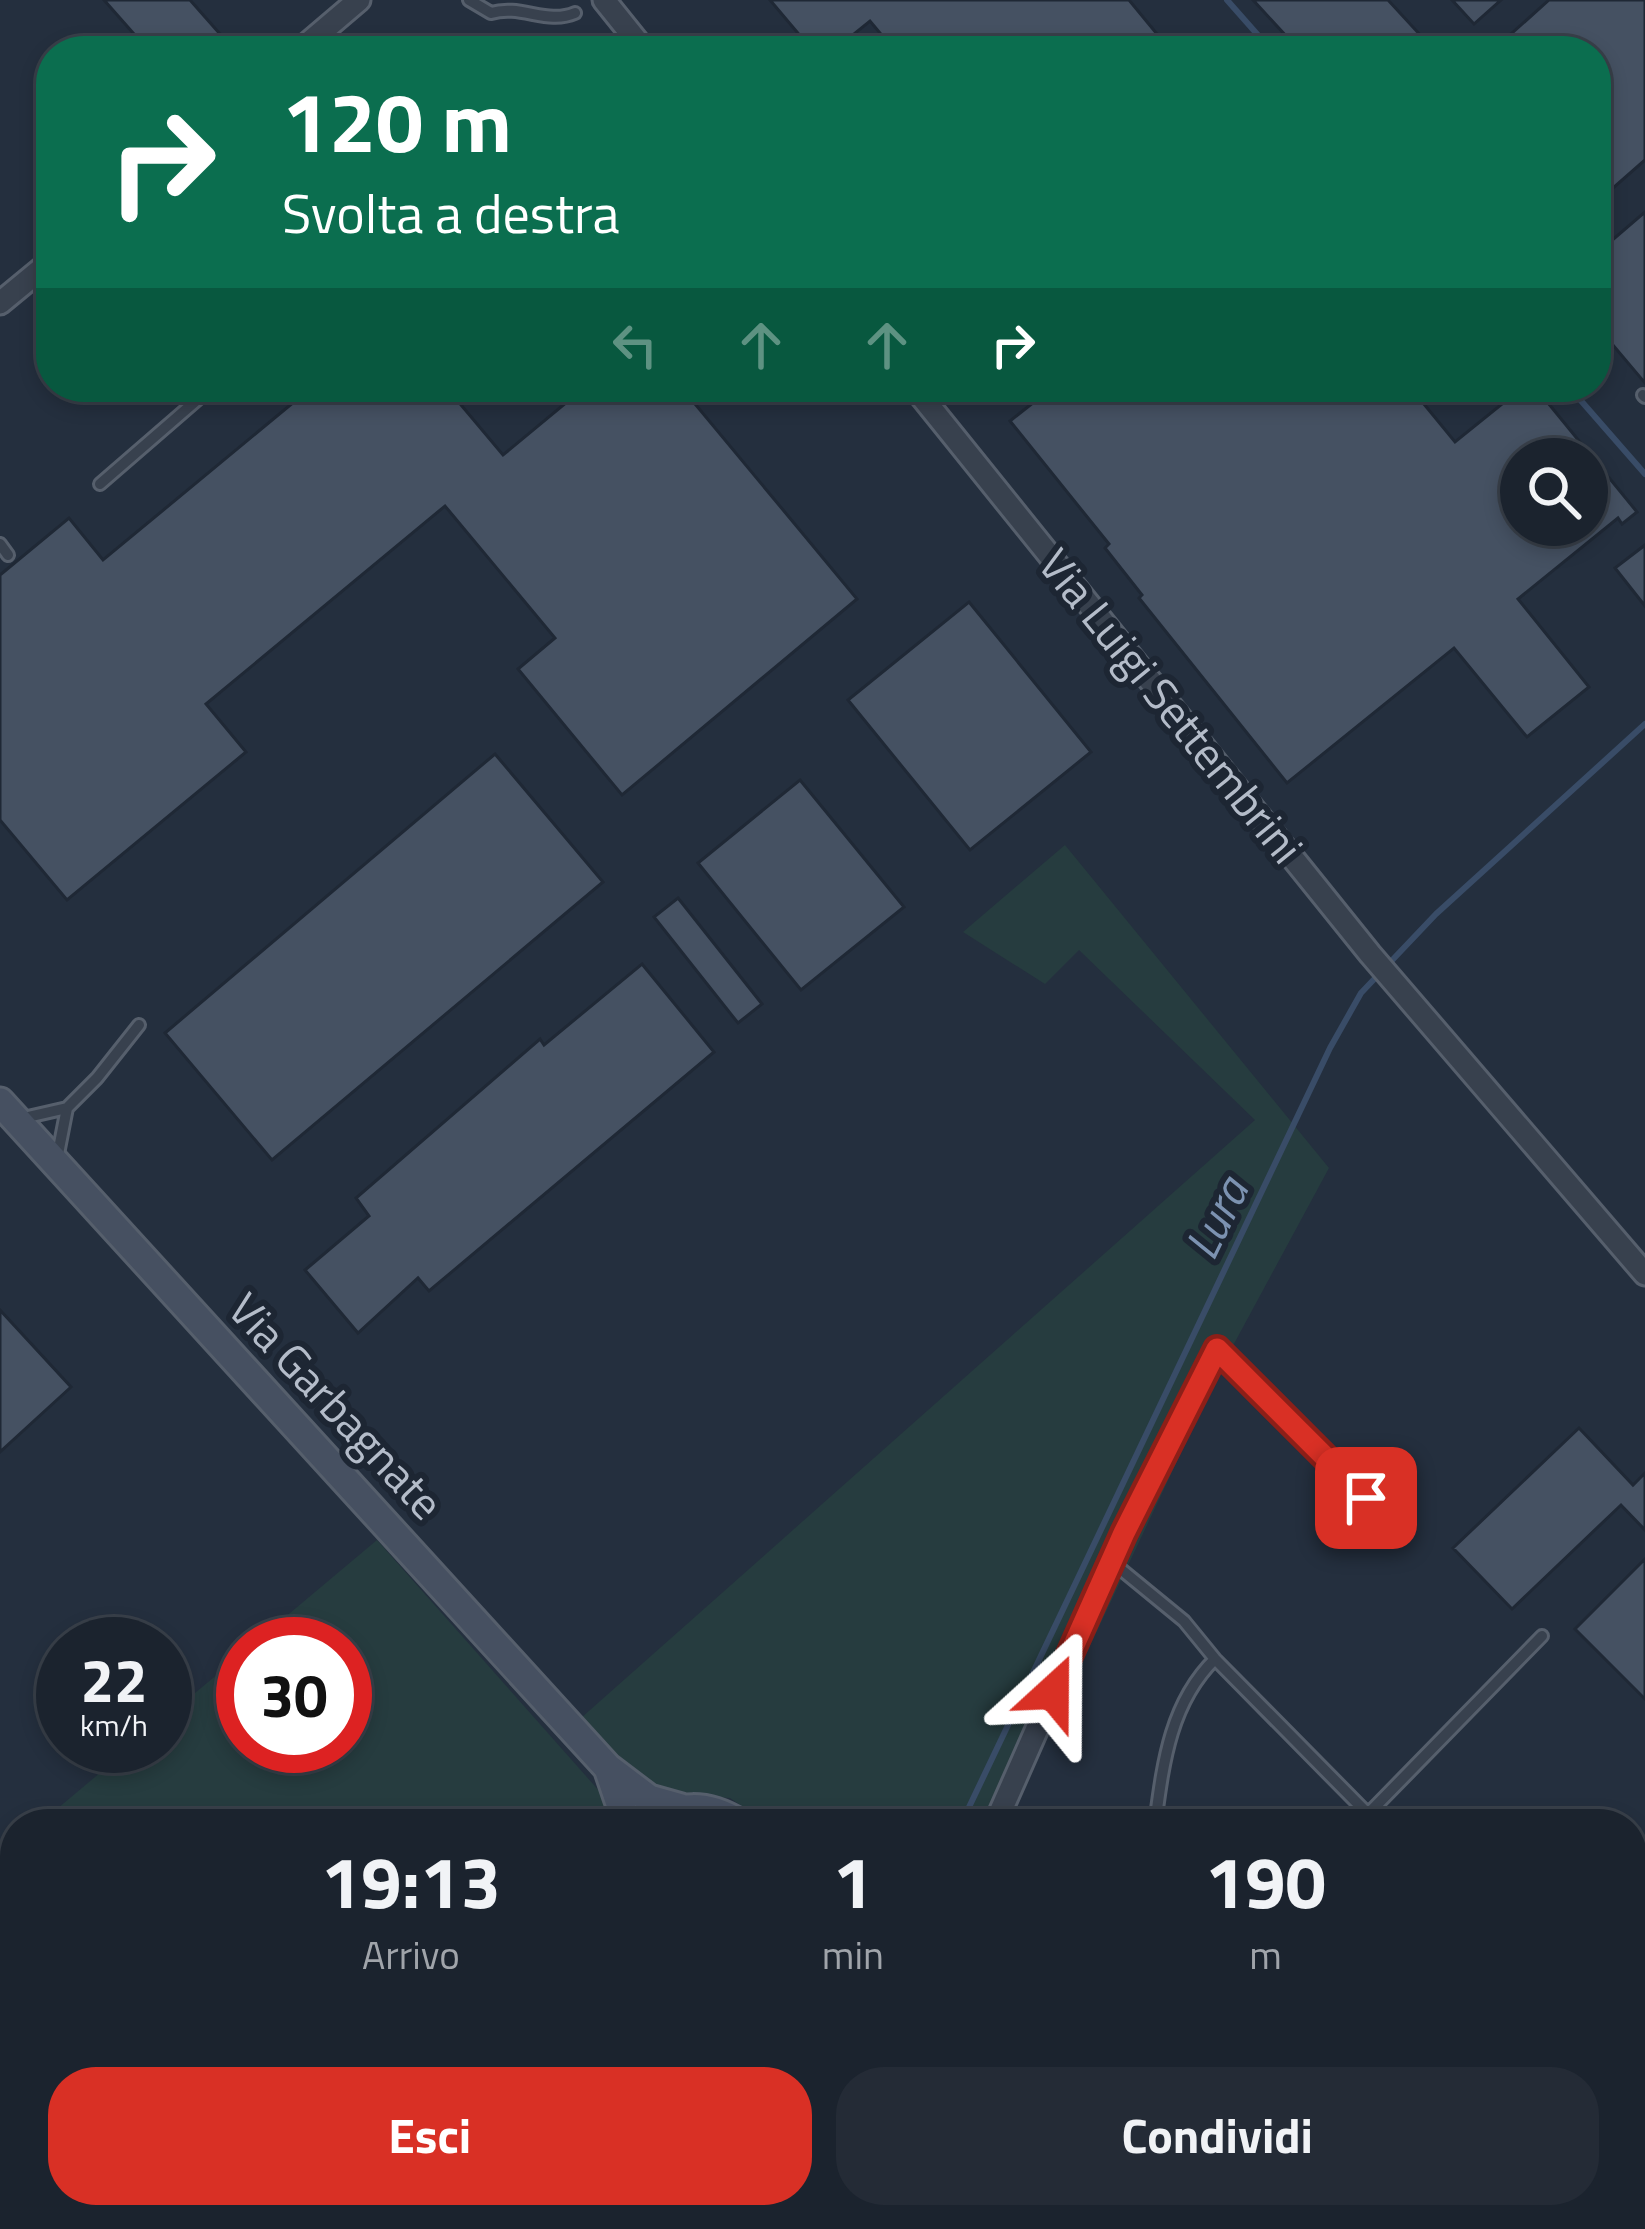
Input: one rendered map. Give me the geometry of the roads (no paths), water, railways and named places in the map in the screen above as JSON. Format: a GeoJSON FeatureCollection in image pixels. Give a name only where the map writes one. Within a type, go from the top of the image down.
{"type":"FeatureCollection","features":[{"type":"Feature","properties":{"kind":"street"},"geometry":{"type":"LineString","coordinates":[[316,36],[358,0]]}},
{"type":"Feature","properties":{"kind":"street"},"geometry":{"type":"LineString","coordinates":[[604,0],[632,36]]}},
{"type":"Feature","properties":{"kind":"street"},"geometry":{"type":"LineString","coordinates":[[0,304],[36,274]]}},
{"type":"Feature","properties":{"kind":"street","name":"Via Luigi Settembrini"},"geometry":{"type":"LineString","coordinates":[[926,402],[1370,954],[1645,1274]]}},
{"type":"Feature","properties":{"kind":"street","name":"Via Garbagnate"},"geometry":{"type":"LineString","coordinates":[[8,1111],[608,1768],[649,1799],[706,1809]]}},
{"type":"Feature","properties":{"kind":"street"},"geometry":{"type":"LineString","coordinates":[[1002,1809],[1111,1561],[1217,1349]]}},
{"type":"Feature","properties":{"kind":"street","name":"Via Garbagnate"},"geometry":{"type":"LineString","coordinates":[[608,1768],[622,1809]]}},
{"type":"Feature","properties":{"kind":"lane"},"geometry":{"type":"LineString","coordinates":[[469,0],[491,13],[509,8],[559,20],[575,13]]}},
{"type":"Feature","properties":{"kind":"lane"},"geometry":{"type":"LineString","coordinates":[[100,484],[195,402]]}},
{"type":"Feature","properties":{"kind":"lane"},"geometry":{"type":"LineString","coordinates":[[56,1163],[67,1108],[139,1025]]}},
{"type":"Feature","properties":{"kind":"lane"},"geometry":{"type":"LineString","coordinates":[[8,1111],[67,1108]]}},
{"type":"Feature","properties":{"kind":"lane"},"geometry":{"type":"LineString","coordinates":[[1217,1349],[1396,1528]]}},
{"type":"Feature","properties":{"kind":"lane"},"geometry":{"type":"LineString","coordinates":[[1111,1561],[1172,1610],[1363,1809]]}},
{"type":"Feature","properties":{"kind":"lane"},"geometry":{"type":"LineString","coordinates":[[1373,1809],[1542,1636]]}},
{"type":"Feature","properties":{"kind":"lane"},"geometry":{"type":"LineString","coordinates":[[1158,1809],[1173,1719],[1193,1683],[1215,1659]]}},
{"type":"Feature","properties":{"kind":"waterway","name":"Lura"},"geometry":{"type":"LineString","coordinates":[[1227,0],[1259,36]]}},
{"type":"Feature","properties":{"kind":"waterway","name":"Lura"},"geometry":{"type":"LineString","coordinates":[[1582,402],[1645,474]]}},
{"type":"Feature","properties":{"kind":"waterway","name":"Lura"},"geometry":{"type":"LineString","coordinates":[[968,1809],[1330,1048],[1361,993],[1436,914],[1645,724]]}}]}
